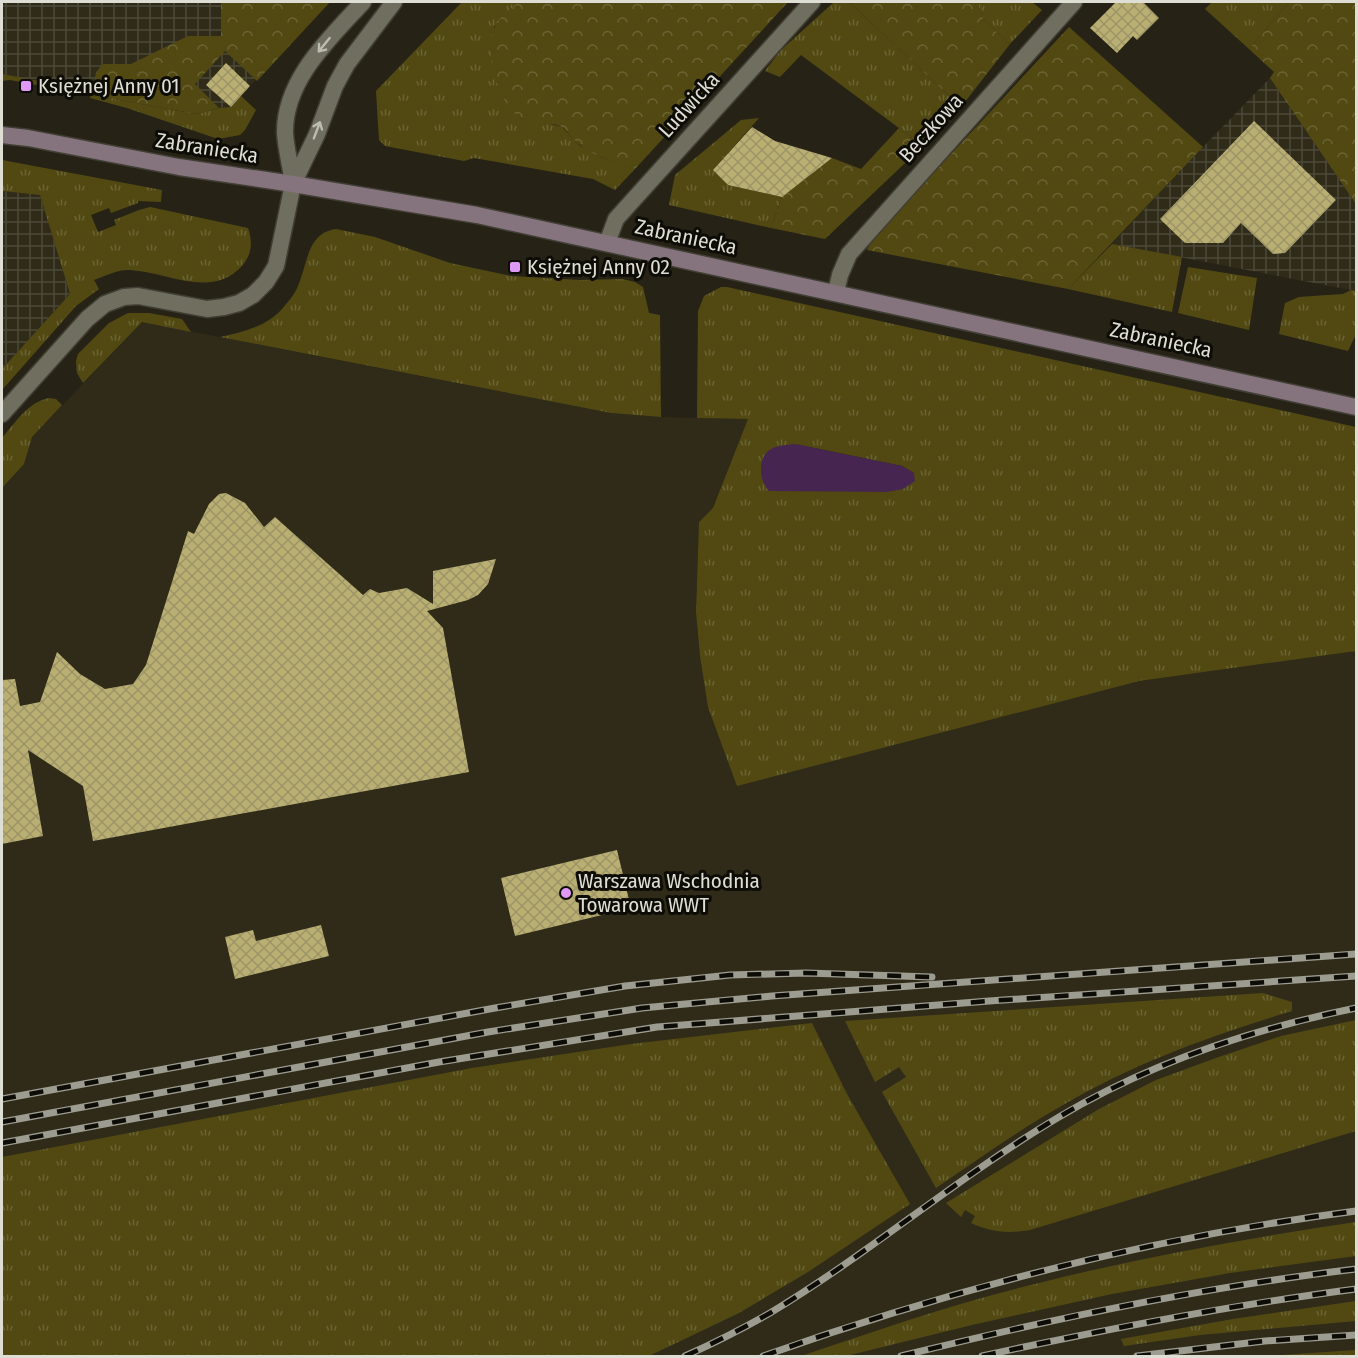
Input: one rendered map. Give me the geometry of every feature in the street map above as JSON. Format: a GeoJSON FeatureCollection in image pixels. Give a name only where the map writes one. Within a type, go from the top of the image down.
{"type":"FeatureCollection","features":[{"type":"Feature","properties":{"kind":"main road","name":"Zabraniecka"},"geometry":{"type":"LineString","coordinates":[[2,135],[477,215],[1356,406]]}},
{"type":"Feature","properties":{"kind":"street"},"geometry":{"type":"LineString","coordinates":[[293,184],[285,133],[289,104],[304,71],[363,2]]}},
{"type":"Feature","properties":{"kind":"street"},"geometry":{"type":"LineString","coordinates":[[2,414],[87,319],[105,304],[124,297],[138,296],[207,309],[224,308],[253,295],[266,282],[276,266],[293,184],[335,86],[347,64],[394,2]]}},
{"type":"Feature","properties":{"kind":"street","name":"Ludwicka"},"geometry":{"type":"LineString","coordinates":[[607,243],[616,219],[812,2]]}},
{"type":"Feature","properties":{"kind":"street","name":"Beczkowa"},"geometry":{"type":"LineString","coordinates":[[836,292],[849,254],[1074,2]]}},
{"type":"Feature","properties":{"kind":"shaded area"},"geometry":{"type":"Polygon","coordinates":[[[2,2],[330,2],[230,107],[219,108],[92,95],[2,78],[2,2]]]}},
{"type":"Feature","properties":{"kind":"shaded area"},"geometry":{"type":"Polygon","coordinates":[[[1270,78],[1356,204],[1356,291],[1112,244],[1270,78]]]}},
{"type":"Feature","properties":{"kind":"shaded area"},"geometry":{"type":"Polygon","coordinates":[[[2,191],[40,195],[70,294],[2,369],[2,191]]]}},
{"type":"Feature","properties":{"kind":"shaded area"},"geometry":{"type":"Polygon","coordinates":[[[142,322],[611,413],[661,417],[748,419],[713,508],[699,522],[696,612],[700,656],[1139,681],[1356,651],[1356,1356],[2,1356],[2,488],[24,464],[32,437],[142,322]]]}},
{"type":"Feature","properties":{"kind":"shaded area"},"geometry":{"type":"Polygon","coordinates":[[[795,444],[902,466],[914,473],[915,481],[903,489],[887,492],[769,491],[763,481],[761,469],[763,458],[771,449],[795,444]]]}},
{"type":"Feature","properties":{"kind":"green space"},"geometry":{"type":"Polygon","coordinates":[[[221,2],[330,2],[257,81],[225,51],[195,84],[219,108],[196,114],[92,95],[96,72],[103,64],[131,64],[188,36],[221,36],[221,2]]]}},
{"type":"Feature","properties":{"kind":"green space"},"geometry":{"type":"Polygon","coordinates":[[[462,2],[518,2],[494,27],[521,119],[562,127],[579,145],[603,158],[635,169],[615,190],[593,179],[474,158],[464,161],[385,146],[379,140],[376,91],[462,2]]]}},
{"type":"Feature","properties":{"kind":"green space"},"geometry":{"type":"Polygon","coordinates":[[[518,2],[788,2],[635,169],[593,153],[577,143],[560,126],[524,120],[512,111],[499,90],[491,52],[494,29],[504,14],[518,2]]]}},
{"type":"Feature","properties":{"kind":"green space"},"geometry":{"type":"Polygon","coordinates":[[[834,2],[849,2],[961,107],[923,146],[801,55],[780,77],[765,71],[780,51],[834,2]]]}},
{"type":"Feature","properties":{"kind":"green space"},"geometry":{"type":"Polygon","coordinates":[[[849,2],[977,2],[984,20],[1010,44],[961,107],[849,2]]]}},
{"type":"Feature","properties":{"kind":"green space"},"geometry":{"type":"Polygon","coordinates":[[[977,2],[1032,2],[1042,10],[1010,44],[984,20],[977,2]]]}},
{"type":"Feature","properties":{"kind":"green space"},"geometry":{"type":"Polygon","coordinates":[[[1212,2],[1289,2],[1249,49],[1205,9],[1212,2]]]}},
{"type":"Feature","properties":{"kind":"green space"},"geometry":{"type":"Polygon","coordinates":[[[1289,2],[1356,2],[1356,204],[1270,78],[1274,72],[1249,49],[1289,2]]]}},
{"type":"Feature","properties":{"kind":"green space"},"geometry":{"type":"Polygon","coordinates":[[[1069,27],[1203,147],[1068,289],[867,250],[872,239],[1069,27]]]}},
{"type":"Feature","properties":{"kind":"green space"},"geometry":{"type":"Polygon","coordinates":[[[2,74],[92,91],[92,95],[196,114],[230,107],[241,96],[256,110],[240,135],[218,139],[90,98],[91,95],[10,80],[2,81],[2,74]]]}},
{"type":"Feature","properties":{"kind":"green space"},"geometry":{"type":"Polygon","coordinates":[[[759,118],[713,170],[728,185],[782,197],[771,228],[669,205],[675,175],[741,120],[759,118]]]}},
{"type":"Feature","properties":{"kind":"green space"},"geometry":{"type":"Polygon","coordinates":[[[899,128],[923,146],[825,239],[771,228],[782,197],[832,158],[861,169],[899,128]]]}},
{"type":"Feature","properties":{"kind":"green space"},"geometry":{"type":"Polygon","coordinates":[[[2,160],[162,190],[161,202],[138,201],[138,203],[111,213],[109,208],[91,215],[98,232],[116,225],[114,220],[150,207],[248,228],[251,238],[249,253],[241,267],[229,276],[216,281],[202,283],[130,270],[116,272],[94,280],[99,289],[76,306],[2,390],[2,369],[70,294],[40,195],[2,191],[2,160]]]}},
{"type":"Feature","properties":{"kind":"green space"},"geometry":{"type":"Polygon","coordinates":[[[336,229],[375,237],[450,263],[511,276],[580,280],[622,279],[635,282],[643,287],[649,313],[660,315],[661,417],[611,413],[220,337],[253,328],[276,315],[297,289],[314,243],[319,236],[336,229]]]}},
{"type":"Feature","properties":{"kind":"green space"},"geometry":{"type":"Polygon","coordinates":[[[1112,244],[1182,257],[1172,312],[1068,289],[1112,244]]]}},
{"type":"Feature","properties":{"kind":"green space"},"geometry":{"type":"Polygon","coordinates":[[[1188,267],[1257,278],[1249,330],[1178,313],[1188,267]]]}},
{"type":"Feature","properties":{"kind":"green space"},"geometry":{"type":"Polygon","coordinates":[[[721,287],[727,287],[1356,427],[1356,651],[1139,681],[737,786],[708,707],[696,612],[699,522],[713,508],[748,419],[697,418],[698,311],[704,296],[721,287]],[[795,444],[914,473],[902,466],[795,444]]]}},
{"type":"Feature","properties":{"kind":"green space"},"geometry":{"type":"Polygon","coordinates":[[[1351,290],[1356,291],[1356,334],[1348,351],[1279,334],[1285,303],[1299,297],[1343,294],[1351,290]]]}},
{"type":"Feature","properties":{"kind":"green space"},"geometry":{"type":"Polygon","coordinates":[[[128,313],[149,313],[182,319],[191,332],[142,322],[83,383],[77,373],[78,354],[109,323],[128,313]]]}},
{"type":"Feature","properties":{"kind":"green space"},"geometry":{"type":"Polygon","coordinates":[[[49,398],[56,399],[62,405],[32,437],[24,464],[2,488],[2,438],[28,408],[49,398]]]}},
{"type":"Feature","properties":{"kind":"green space"},"geometry":{"type":"Polygon","coordinates":[[[1263,993],[1292,1002],[1292,1011],[1204,1040],[1118,1076],[1030,1124],[936,1188],[882,1092],[906,1077],[899,1067],[875,1082],[845,1021],[1263,993]]]}},
{"type":"Feature","properties":{"kind":"green space"},"geometry":{"type":"Polygon","coordinates":[[[1356,1020],[1356,1131],[1030,1230],[1007,1232],[986,1228],[971,1223],[975,1216],[965,1210],[961,1217],[946,1203],[1099,1109],[1156,1080],[1281,1036],[1356,1020]]]}},
{"type":"Feature","properties":{"kind":"green space"},"geometry":{"type":"Polygon","coordinates":[[[812,1023],[847,1094],[910,1204],[808,1272],[739,1313],[649,1356],[2,1356],[2,1157],[472,1068],[631,1044],[812,1023]]]}},
{"type":"Feature","properties":{"kind":"green space"},"geometry":{"type":"Polygon","coordinates":[[[1356,1222],[1356,1256],[1230,1273],[1112,1294],[846,1356],[801,1356],[947,1308],[1075,1274],[1195,1249],[1356,1222]]]}},
{"type":"Feature","properties":{"kind":"green space"},"geometry":{"type":"Polygon","coordinates":[[[1356,1301],[1356,1321],[1200,1335],[1124,1346],[1121,1339],[1233,1319],[1356,1301]]]}},
{"type":"Feature","properties":{"kind":"green space"},"geometry":{"type":"Polygon","coordinates":[[[1356,1350],[1356,1356],[1268,1356],[1356,1350]]]}},
{"type":"Feature","properties":{"kind":"building"},"geometry":{"type":"Polygon","coordinates":[[[1116,2],[1143,2],[1159,18],[1137,40],[1133,36],[1117,53],[1090,28],[1116,2]]]}},
{"type":"Feature","properties":{"kind":"building"},"geometry":{"type":"Polygon","coordinates":[[[226,63],[250,86],[231,107],[206,85],[226,63]]]}},
{"type":"Feature","properties":{"kind":"building"},"geometry":{"type":"Polygon","coordinates":[[[1254,121],[1336,200],[1285,253],[1273,254],[1241,223],[1223,243],[1185,243],[1160,219],[1254,121]]]}},
{"type":"Feature","properties":{"kind":"building"},"geometry":{"type":"Polygon","coordinates":[[[752,127],[775,141],[832,158],[782,197],[728,185],[713,170],[752,127]]]}},
{"type":"Feature","properties":{"kind":"building"},"geometry":{"type":"Polygon","coordinates":[[[226,493],[245,503],[264,527],[275,517],[363,595],[370,589],[379,593],[407,588],[433,604],[433,571],[496,559],[488,584],[478,595],[427,611],[443,628],[469,772],[93,841],[83,786],[28,750],[43,836],[2,844],[2,680],[15,679],[20,706],[40,702],[57,652],[80,674],[105,689],[133,684],[146,665],[188,531],[194,534],[209,504],[219,494],[226,493]]]}},
{"type":"Feature","properties":{"kind":"building","name":"Warszawa Wschodnia Towarowa WWT"},"geometry":{"type":"Polygon","coordinates":[[[617,850],[631,908],[515,936],[501,878],[617,850]]]}},
{"type":"Feature","properties":{"kind":"building"},"geometry":{"type":"Polygon","coordinates":[[[321,925],[329,956],[235,979],[225,937],[253,930],[256,941],[321,925]]]}},
{"type":"Feature","properties":{"kind":"railway"},"geometry":{"type":"LineString","coordinates":[[2,1122],[488,1032],[642,1008],[772,996],[1356,954]]}},
{"type":"Feature","properties":{"kind":"railway"},"geometry":{"type":"LineString","coordinates":[[2,1099],[625,986],[730,975],[806,973],[932,977]]}},
{"type":"Feature","properties":{"kind":"railway"},"geometry":{"type":"LineString","coordinates":[[2,1143],[439,1062],[657,1027],[1356,976]]}},
{"type":"Feature","properties":{"kind":"railway"},"geometry":{"type":"LineString","coordinates":[[685,1356],[749,1325],[807,1290],[986,1164],[1059,1117],[1094,1098],[1129,1080],[1203,1050],[1279,1026],[1356,1008]]}},
{"type":"Feature","properties":{"kind":"railway"},"geometry":{"type":"LineString","coordinates":[[763,1356],[908,1308],[1056,1268],[1205,1235],[1356,1211]]}},
{"type":"Feature","properties":{"kind":"railway"},"geometry":{"type":"LineString","coordinates":[[901,1356],[1127,1305],[1241,1285],[1356,1269]]}},
{"type":"Feature","properties":{"kind":"railway"},"geometry":{"type":"LineString","coordinates":[[982,1356],[1169,1318],[1356,1289]]}},
{"type":"Feature","properties":{"kind":"railway"},"geometry":{"type":"LineString","coordinates":[[1137,1356],[1265,1341],[1356,1335]]}},
{"type":"Feature","properties":{"kind":"place","name":"Księżnej Anny 01"},"geometry":{"type":"Point","coordinates":[26,86]}},
{"type":"Feature","properties":{"kind":"place","name":"Księżnej Anny 02"},"geometry":{"type":"Point","coordinates":[515,267]}},
{"type":"Feature","properties":{"kind":"place","name":"Warszawa Wschodnia Towarowa WWT"},"geometry":{"type":"Point","coordinates":[566,893]}}]}
